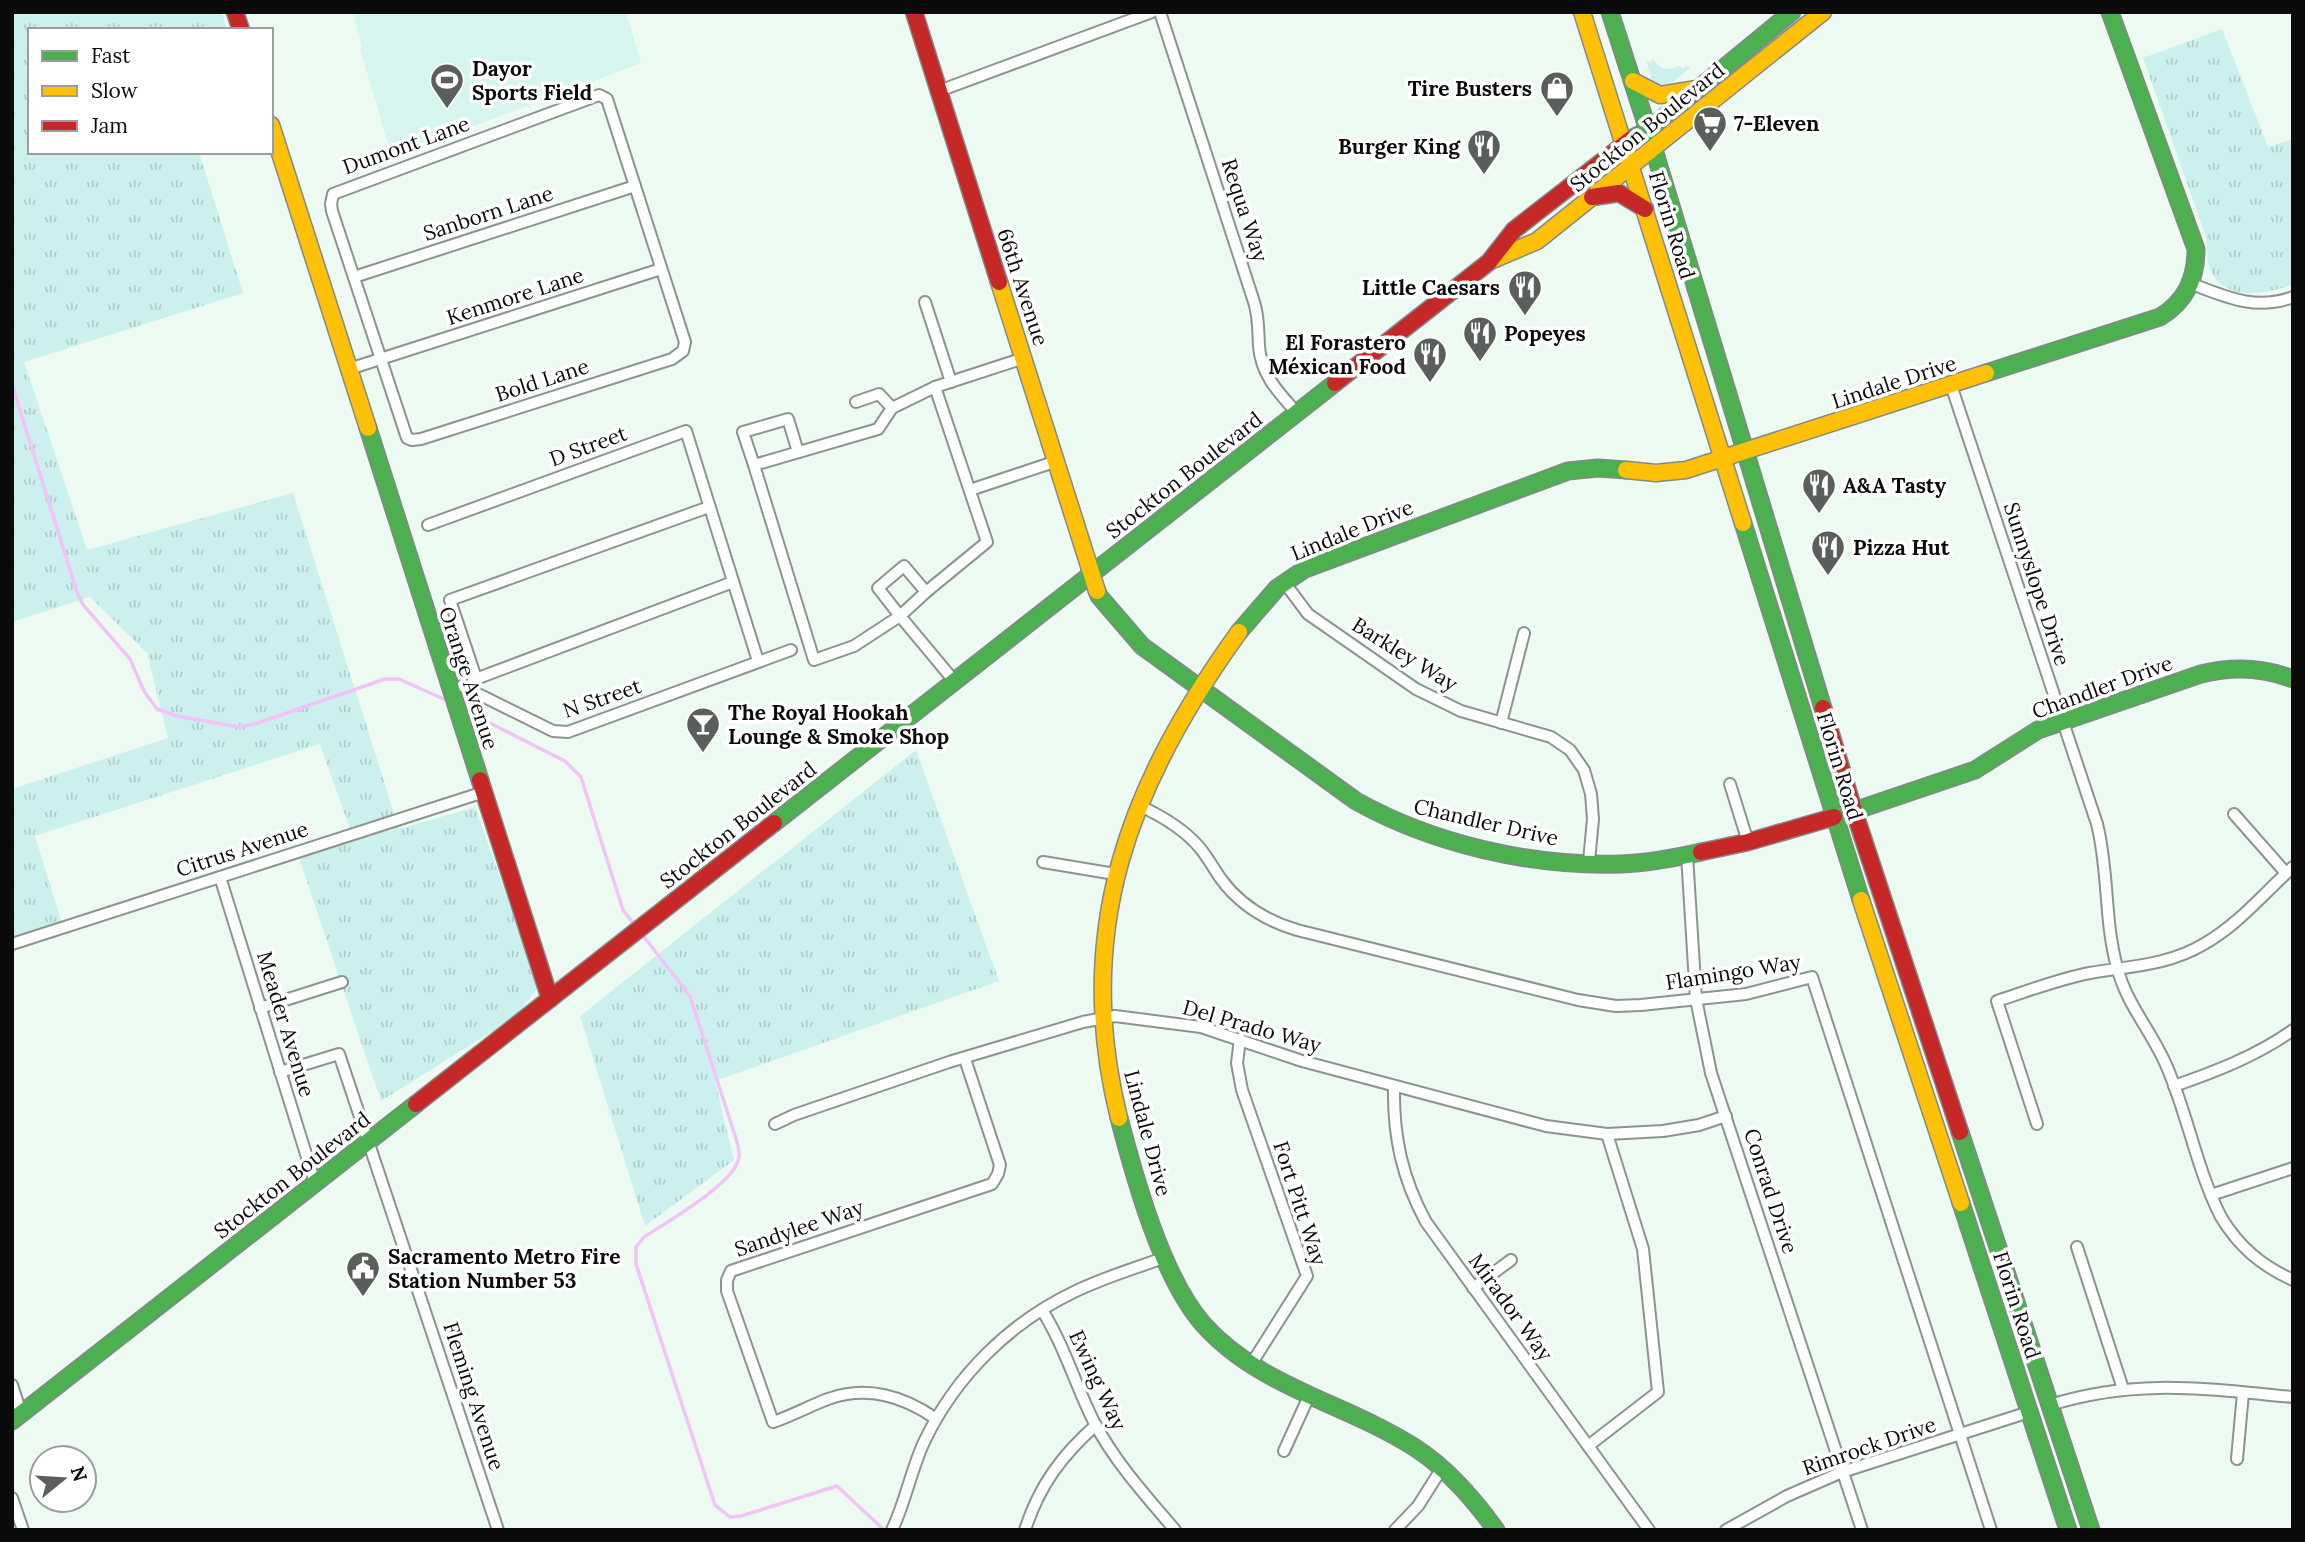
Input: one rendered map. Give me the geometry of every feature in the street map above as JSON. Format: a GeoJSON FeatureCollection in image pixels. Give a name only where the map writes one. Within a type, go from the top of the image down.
{"type":"FeatureCollection","features":[{"type":"Feature","properties":{"kind":"main road","name":"66th Avenue"},"geometry":{"type":"LineString","coordinates":[[914,12],[1092,574]]}},
{"type":"Feature","properties":{"kind":"main road","name":"Florin Road"},"geometry":{"type":"LineString","coordinates":[[1582,12],[1834,817],[2068,1530]]}},
{"type":"Feature","properties":{"kind":"main road","name":"Florin Road"},"geometry":{"type":"LineString","coordinates":[[1610,12],[1654,148],[1854,811],[2091,1530]]}},
{"type":"Feature","properties":{"kind":"main road","name":"Stockton Boulevard"},"geometry":{"type":"LineString","coordinates":[[17,1417],[1489,262],[1514,230],[1623,143],[1648,130],[1792,12]]}},
{"type":"Feature","properties":{"kind":"main road","name":"Stockton Boulevard"},"geometry":{"type":"LineString","coordinates":[[1489,262],[1537,241],[1824,12]]}},
{"type":"Feature","properties":{"kind":"main road"},"geometry":{"type":"LineString","coordinates":[[2110,12],[2193,238],[2196,261],[2192,284]]}},
{"type":"Feature","properties":{"kind":"main road"},"geometry":{"type":"LineString","coordinates":[[1633,81],[1660,95],[1697,89]]}},
{"type":"Feature","properties":{"kind":"main road","name":"Orange Avenue"},"geometry":{"type":"LineString","coordinates":[[273,131],[456,691],[463,726],[550,999]]}},
{"type":"Feature","properties":{"kind":"main road"},"geometry":{"type":"LineString","coordinates":[[1592,197],[1619,193],[1645,209]]}},
{"type":"Feature","properties":{"kind":"main road","name":"Lindale Drive"},"geometry":{"type":"LineString","coordinates":[[1496,1530],[1463,1488],[1414,1446],[1250,1366],[1225,1347],[1188,1304],[1163,1258],[1112,1092],[1102,1017],[1105,947],[1115,874],[1138,805],[1163,748],[1200,688],[1263,601],[1284,582],[1305,569],[1568,471],[1605,467],[1663,474],[1744,452],[2160,317],[2180,303],[2192,284]]}},
{"type":"Feature","properties":{"kind":"main road","name":"Chandler Drive"},"geometry":{"type":"LineString","coordinates":[[1092,574],[1100,596],[1118,621],[1142,646],[1356,801],[1390,820],[1427,834],[1513,855],[1558,862],[1622,864],[1687,855],[1748,842],[1834,817]]}},
{"type":"Feature","properties":{"kind":"main road","name":"Chandler Drive"},"geometry":{"type":"LineString","coordinates":[[1854,811],[1975,770],[2038,730],[2215,670],[2253,668],[2293,679]]}},
{"type":"Feature","properties":{"kind":"main road"},"geometry":{"type":"LineString","coordinates":[[1826,789],[1854,811]]}},
{"type":"Feature","properties":{"kind":"main road"},"geometry":{"type":"LineString","coordinates":[[1834,817],[1863,837]]}},
{"type":"Feature","properties":{"kind":"main road"},"geometry":{"type":"LineString","coordinates":[[2020,1382],[2050,1405]]}},
{"type":"Feature","properties":{"kind":"main road"},"geometry":{"type":"LineString","coordinates":[[2029,1412],[2060,1433]]}},
{"type":"Feature","properties":{"kind":"street"},"geometry":{"type":"LineString","coordinates":[[939,91],[1152,12]]}},
{"type":"Feature","properties":{"kind":"street","name":"Requa Way"},"geometry":{"type":"LineString","coordinates":[[1160,12],[1254,302],[1264,369],[1275,389],[1297,413]]}},
{"type":"Feature","properties":{"kind":"street","name":"Dumont Lane"},"geometry":{"type":"LineString","coordinates":[[380,359],[331,204],[333,194],[591,97],[599,95],[607,99],[661,269]]}},
{"type":"Feature","properties":{"kind":"street","name":"Sanborn Lane"},"geometry":{"type":"LineString","coordinates":[[354,277],[635,186]]}},
{"type":"Feature","properties":{"kind":"street","name":"Bold Lane"},"geometry":{"type":"LineString","coordinates":[[380,359],[404,434],[412,440],[672,359],[683,351],[685,342],[661,269]]}},
{"type":"Feature","properties":{"kind":"street","name":"Kenmore Lane"},"geometry":{"type":"LineString","coordinates":[[380,359],[661,269]]}},
{"type":"Feature","properties":{"kind":"street"},"geometry":{"type":"LineString","coordinates":[[2192,284],[2248,303],[2272,303],[2293,297]]}},
{"type":"Feature","properties":{"kind":"street"},"geometry":{"type":"LineString","coordinates":[[925,302],[951,382]]}},
{"type":"Feature","properties":{"kind":"street"},"geometry":{"type":"LineString","coordinates":[[754,465],[878,429],[892,408],[935,387],[1024,358]]}},
{"type":"Feature","properties":{"kind":"street"},"geometry":{"type":"LineString","coordinates":[[349,369],[380,359]]}},
{"type":"Feature","properties":{"kind":"street","name":"Sunnyslope Drive"},"geometry":{"type":"LineString","coordinates":[[1951,385],[2101,839],[2108,885],[2109,926],[2118,970],[2135,1013],[2161,1054],[2175,1086],[2211,1195],[2227,1228],[2242,1246],[2270,1268],[2293,1280]]}},
{"type":"Feature","properties":{"kind":"street"},"geometry":{"type":"LineString","coordinates":[[798,452],[788,419],[743,432],[814,660],[855,646],[900,617],[987,542],[935,387]]}},
{"type":"Feature","properties":{"kind":"street"},"geometry":{"type":"LineString","coordinates":[[856,401],[879,394],[892,408]]}},
{"type":"Feature","properties":{"kind":"street","name":"D Street"},"geometry":{"type":"LineString","coordinates":[[428,525],[686,431],[709,507]]}},
{"type":"Feature","properties":{"kind":"street"},"geometry":{"type":"LineString","coordinates":[[970,490],[1057,461]]}},
{"type":"Feature","properties":{"kind":"street"},"geometry":{"type":"LineString","coordinates":[[476,677],[450,600],[709,507],[758,661]]}},
{"type":"Feature","properties":{"kind":"street"},"geometry":{"type":"LineString","coordinates":[[926,592],[904,566],[878,588],[955,682]]}},
{"type":"Feature","properties":{"kind":"street"},"geometry":{"type":"LineString","coordinates":[[456,691],[476,677],[733,582]]}},
{"type":"Feature","properties":{"kind":"street","name":"Barkley Way"},"geometry":{"type":"LineString","coordinates":[[1284,582],[1308,614],[1416,689],[1461,711],[1551,737],[1561,743],[1578,759],[1588,781],[1593,806],[1589,861]]}},
{"type":"Feature","properties":{"kind":"street"},"geometry":{"type":"LineString","coordinates":[[1501,723],[1524,633]]}},
{"type":"Feature","properties":{"kind":"street","name":"N Street"},"geometry":{"type":"LineString","coordinates":[[456,691],[553,731],[568,732],[791,650]]}},
{"type":"Feature","properties":{"kind":"street"},"geometry":{"type":"LineString","coordinates":[[1730,784],[1748,842]]}},
{"type":"Feature","properties":{"kind":"street","name":"Citrus Avenue"},"geometry":{"type":"LineString","coordinates":[[12,944],[484,792]]}},
{"type":"Feature","properties":{"kind":"street","name":"Flamingo Way"},"geometry":{"type":"LineString","coordinates":[[1138,805],[1182,831],[1200,848],[1236,896],[1253,911],[1284,926],[1591,1003],[1641,1005],[1746,994],[1811,977],[1991,1530]]}},
{"type":"Feature","properties":{"kind":"street"},"geometry":{"type":"LineString","coordinates":[[2037,1124],[1997,1001],[2080,975],[2161,962],[2201,946],[2226,931],[2289,870],[2234,814]]}},
{"type":"Feature","properties":{"kind":"street","name":"Conrad Drive"},"geometry":{"type":"LineString","coordinates":[[1687,855],[1696,999],[1709,1062],[1862,1530]]}},
{"type":"Feature","properties":{"kind":"street"},"geometry":{"type":"LineString","coordinates":[[1043,862],[1115,874]]}},
{"type":"Feature","properties":{"kind":"street","name":"Meader Avenue"},"geometry":{"type":"LineString","coordinates":[[220,877],[315,1183]]}},
{"type":"Feature","properties":{"kind":"street"},"geometry":{"type":"LineString","coordinates":[[260,1008],[342,982]]}},
{"type":"Feature","properties":{"kind":"street","name":"Del Prado Way"},"geometry":{"type":"LineString","coordinates":[[775,1124],[807,1110],[965,1059],[1102,1017],[1115,1016],[1201,1027],[1302,1061],[1546,1126],[1607,1134],[1662,1132],[1699,1125],[1726,1115]]}},
{"type":"Feature","properties":{"kind":"street"},"geometry":{"type":"LineString","coordinates":[[2175,1086],[2254,1055],[2293,1030]]}},
{"type":"Feature","properties":{"kind":"street","name":"Fort Pitt Way"},"geometry":{"type":"LineString","coordinates":[[1240,1039],[1237,1063],[1241,1090],[1307,1276],[1250,1366]]}},
{"type":"Feature","properties":{"kind":"street","name":"Fleming Avenue"},"geometry":{"type":"LineString","coordinates":[[280,1072],[339,1054],[498,1530]]}},
{"type":"Feature","properties":{"kind":"street","name":"Sandylee Way"},"geometry":{"type":"LineString","coordinates":[[936,1419],[905,1401],[884,1394],[862,1392],[829,1399],[773,1422],[727,1291],[727,1280],[731,1271],[992,1184],[999,1174],[1000,1165],[965,1059]]}},
{"type":"Feature","properties":{"kind":"street","name":"Mirador Way"},"geometry":{"type":"LineString","coordinates":[[1394,1086],[1395,1135],[1406,1180],[1426,1222],[1649,1530]]}},
{"type":"Feature","properties":{"kind":"street"},"geometry":{"type":"LineString","coordinates":[[1588,1446],[1658,1392],[1643,1249],[1607,1134]]}},
{"type":"Feature","properties":{"kind":"street"},"geometry":{"type":"LineString","coordinates":[[2211,1195],[2293,1168]]}},
{"type":"Feature","properties":{"kind":"street"},"geometry":{"type":"LineString","coordinates":[[2077,1247],[2123,1389]]}},
{"type":"Feature","properties":{"kind":"street"},"geometry":{"type":"LineString","coordinates":[[893,1527],[911,1472],[936,1419],[989,1351],[1014,1329],[1075,1291],[1163,1258]]}},
{"type":"Feature","properties":{"kind":"street"},"geometry":{"type":"LineString","coordinates":[[1473,1288],[1511,1260]]}},
{"type":"Feature","properties":{"kind":"street","name":"Ewing Way"},"geometry":{"type":"LineString","coordinates":[[1042,1310],[1066,1353],[1096,1425],[1123,1468],[1175,1530]]}},
{"type":"Feature","properties":{"kind":"street"},"geometry":{"type":"LineString","coordinates":[[12,1385],[17,1417]]}},
{"type":"Feature","properties":{"kind":"street"},"geometry":{"type":"LineString","coordinates":[[2050,1405],[2123,1389],[2176,1387],[2293,1397]]}},
{"type":"Feature","properties":{"kind":"street"},"geometry":{"type":"LineString","coordinates":[[2237,1459],[2243,1393]]}},
{"type":"Feature","properties":{"kind":"street"},"geometry":{"type":"LineString","coordinates":[[1284,1451],[1309,1396]]}},
{"type":"Feature","properties":{"kind":"street","name":"Rimrock Drive"},"geometry":{"type":"LineString","coordinates":[[1726,1530],[1787,1496],[1842,1472],[2029,1412]]}},
{"type":"Feature","properties":{"kind":"street"},"geometry":{"type":"LineString","coordinates":[[1025,1530],[1037,1498],[1058,1463],[1096,1425]]}},
{"type":"Feature","properties":{"kind":"street"},"geometry":{"type":"LineString","coordinates":[[1395,1530],[1418,1506],[1442,1468]]}},
{"type":"Feature","properties":{"kind":"street"},"geometry":{"type":"LineString","coordinates":[[12,1498],[23,1530]]}},
{"type":"Feature","properties":{"kind":"green space"},"geometry":{"type":"Polygon","coordinates":[[[12,12],[222,12],[226,28],[28,28],[28,154],[200,154],[243,293],[24,362],[87,550],[293,493],[399,829],[475,807],[539,986],[515,1017],[381,1101],[298,855],[352,835],[320,744],[35,836],[62,924],[12,938],[12,789],[168,738],[147,653],[90,597],[12,622],[12,12]]]}},
{"type":"Feature","properties":{"kind":"green space"},"geometry":{"type":"Polygon","coordinates":[[[2222,29],[2268,147],[2293,139],[2293,284],[2264,292],[2242,293],[2233,290],[2224,286],[2210,270],[2206,237],[2143,58],[2222,29]]]}},
{"type":"Feature","properties":{"kind":"green space"},"geometry":{"type":"Polygon","coordinates":[[[1653,59],[1664,68],[1684,68],[1686,65],[1690,68],[1667,86],[1662,85],[1654,81],[1649,70],[1646,60],[1650,63],[1653,59]]]}},
{"type":"Feature","properties":{"kind":"green space"},"geometry":{"type":"Polygon","coordinates":[[[916,750],[999,981],[715,1081],[734,1160],[645,1226],[580,1016],[916,750]]]}},
{"type":"Feature","properties":{"kind":"shaded area","name":"Dayor Sports Field"},"geometry":{"type":"Polygon","coordinates":[[[353,12],[626,12],[641,63],[392,157],[360,49],[362,47],[353,12]]]}},
{"type":"Feature","properties":{"kind":"waterway"},"geometry":{"type":"LineString","coordinates":[[12,385],[78,595],[84,606],[130,659],[144,691],[157,709],[177,716],[239,727],[258,723],[385,679],[399,679],[448,701]]}},
{"type":"Feature","properties":{"kind":"waterway"},"geometry":{"type":"LineString","coordinates":[[464,710],[565,761],[581,777],[623,910],[636,927]]}},
{"type":"Feature","properties":{"kind":"waterway"},"geometry":{"type":"LineString","coordinates":[[641,933],[690,996],[739,1151],[738,1161],[724,1181],[644,1237],[636,1247],[636,1264],[715,1505],[730,1517],[741,1516],[837,1486],[884,1530]]}},
{"type":"Feature","properties":{"kind":"traffic: fast"},"geometry":{"type":"LineString","coordinates":[[1610,12],[1823,708]]}},
{"type":"Feature","properties":{"kind":"traffic: fast"},"geometry":{"type":"LineString","coordinates":[[1631,139],[1648,130],[1792,12]]}},
{"type":"Feature","properties":{"kind":"traffic: fast"},"geometry":{"type":"LineString","coordinates":[[1986,373],[2160,317],[2177,304],[2188,288],[2194,270],[2196,249],[2110,12]]}},
{"type":"Feature","properties":{"kind":"traffic: fast"},"geometry":{"type":"LineString","coordinates":[[774,823],[1335,383]]}},
{"type":"Feature","properties":{"kind":"traffic: fast"},"geometry":{"type":"LineString","coordinates":[[368,428],[480,780]]}},
{"type":"Feature","properties":{"kind":"traffic: fast"},"geometry":{"type":"LineString","coordinates":[[1239,632],[1277,588],[1305,569],[1568,471],[1598,468],[1626,470]]}},
{"type":"Feature","properties":{"kind":"traffic: fast"},"geometry":{"type":"LineString","coordinates":[[1743,523],[1861,900]]}},
{"type":"Feature","properties":{"kind":"traffic: fast"},"geometry":{"type":"LineString","coordinates":[[1097,591],[1142,646],[1356,801],[1386,816],[1450,841],[1518,857],[1587,864],[1631,863],[1701,852]]}},
{"type":"Feature","properties":{"kind":"traffic: fast"},"geometry":{"type":"LineString","coordinates":[[1854,811],[1975,770],[2038,730],[2201,674],[2247,669],[2293,679]]}},
{"type":"Feature","properties":{"kind":"traffic: fast"},"geometry":{"type":"LineString","coordinates":[[12,1421],[416,1104]]}},
{"type":"Feature","properties":{"kind":"traffic: fast"},"geometry":{"type":"LineString","coordinates":[[1119,1118],[1142,1198],[1163,1254],[1188,1304],[1203,1324],[1225,1346],[1250,1364],[1304,1393],[1360,1418],[1426,1455],[1459,1484],[1496,1530]]}},
{"type":"Feature","properties":{"kind":"traffic: fast"},"geometry":{"type":"LineString","coordinates":[[1960,1132],[2091,1530]]}},
{"type":"Feature","properties":{"kind":"traffic: fast"},"geometry":{"type":"LineString","coordinates":[[1961,1203],[2068,1530]]}},
{"type":"Feature","properties":{"kind":"traffic: slow"},"geometry":{"type":"LineString","coordinates":[[1582,12],[1743,523]]}},
{"type":"Feature","properties":{"kind":"traffic: slow"},"geometry":{"type":"LineString","coordinates":[[1490,261],[1537,241],[1823,12]]}},
{"type":"Feature","properties":{"kind":"traffic: slow"},"geometry":{"type":"LineString","coordinates":[[1633,81],[1660,95],[1697,89]]}},
{"type":"Feature","properties":{"kind":"traffic: slow"},"geometry":{"type":"LineString","coordinates":[[273,131],[368,428]]}},
{"type":"Feature","properties":{"kind":"traffic: slow"},"geometry":{"type":"LineString","coordinates":[[999,282],[1097,591]]}},
{"type":"Feature","properties":{"kind":"traffic: slow"},"geometry":{"type":"LineString","coordinates":[[1626,470],[1656,473],[1686,470],[1986,373]]}},
{"type":"Feature","properties":{"kind":"traffic: slow"},"geometry":{"type":"LineString","coordinates":[[1119,1118],[1106,1049],[1103,984],[1108,921],[1120,861],[1141,803],[1168,745],[1239,632]]}},
{"type":"Feature","properties":{"kind":"traffic: slow"},"geometry":{"type":"LineString","coordinates":[[1861,900],[1961,1203]]}},
{"type":"Feature","properties":{"kind":"traffic: jam"},"geometry":{"type":"LineString","coordinates":[[235,12],[240,28]]}},
{"type":"Feature","properties":{"kind":"traffic: jam"},"geometry":{"type":"LineString","coordinates":[[914,12],[999,282]]}},
{"type":"Feature","properties":{"kind":"traffic: jam"},"geometry":{"type":"LineString","coordinates":[[1335,383],[1489,262],[1514,230],[1631,139]]}},
{"type":"Feature","properties":{"kind":"traffic: jam"},"geometry":{"type":"LineString","coordinates":[[1592,197],[1619,193],[1645,209]]}},
{"type":"Feature","properties":{"kind":"traffic: jam"},"geometry":{"type":"LineString","coordinates":[[1823,708],[1854,811],[1960,1132]]}},
{"type":"Feature","properties":{"kind":"traffic: jam"},"geometry":{"type":"LineString","coordinates":[[480,780],[550,999]]}},
{"type":"Feature","properties":{"kind":"traffic: jam"},"geometry":{"type":"LineString","coordinates":[[1701,852],[1748,842],[1834,817]]}},
{"type":"Feature","properties":{"kind":"traffic: jam"},"geometry":{"type":"LineString","coordinates":[[416,1104],[774,823]]}},
{"type":"Feature","properties":{"kind":"place","name":"Dayor Sports Field"},"geometry":{"type":"Point","coordinates":[447,110]}},
{"type":"Feature","properties":{"kind":"place","name":"Tire Busters"},"geometry":{"type":"Point","coordinates":[1557,118]}},
{"type":"Feature","properties":{"kind":"place","name":"7-Eleven"},"geometry":{"type":"Point","coordinates":[1710,153]}},
{"type":"Feature","properties":{"kind":"place","name":"Burger King"},"geometry":{"type":"Point","coordinates":[1484,176]}},
{"type":"Feature","properties":{"kind":"place","name":"Little Caesars"},"geometry":{"type":"Point","coordinates":[1525,317]}},
{"type":"Feature","properties":{"kind":"place","name":"Popeyes"},"geometry":{"type":"Point","coordinates":[1480,363]}},
{"type":"Feature","properties":{"kind":"place","name":"El Forastero Méxican Food"},"geometry":{"type":"Point","coordinates":[1430,384]}},
{"type":"Feature","properties":{"kind":"place","name":"A&A Tasty"},"geometry":{"type":"Point","coordinates":[1819,515]}},
{"type":"Feature","properties":{"kind":"place","name":"Pizza Hut"},"geometry":{"type":"Point","coordinates":[1828,577]}},
{"type":"Feature","properties":{"kind":"place","name":"The Royal Hookah Lounge & Smoke Shop"},"geometry":{"type":"Point","coordinates":[703,754]}},
{"type":"Feature","properties":{"kind":"place","name":"Sacramento Metro Fire Station Number 53"},"geometry":{"type":"Point","coordinates":[363,1298]}}]}
